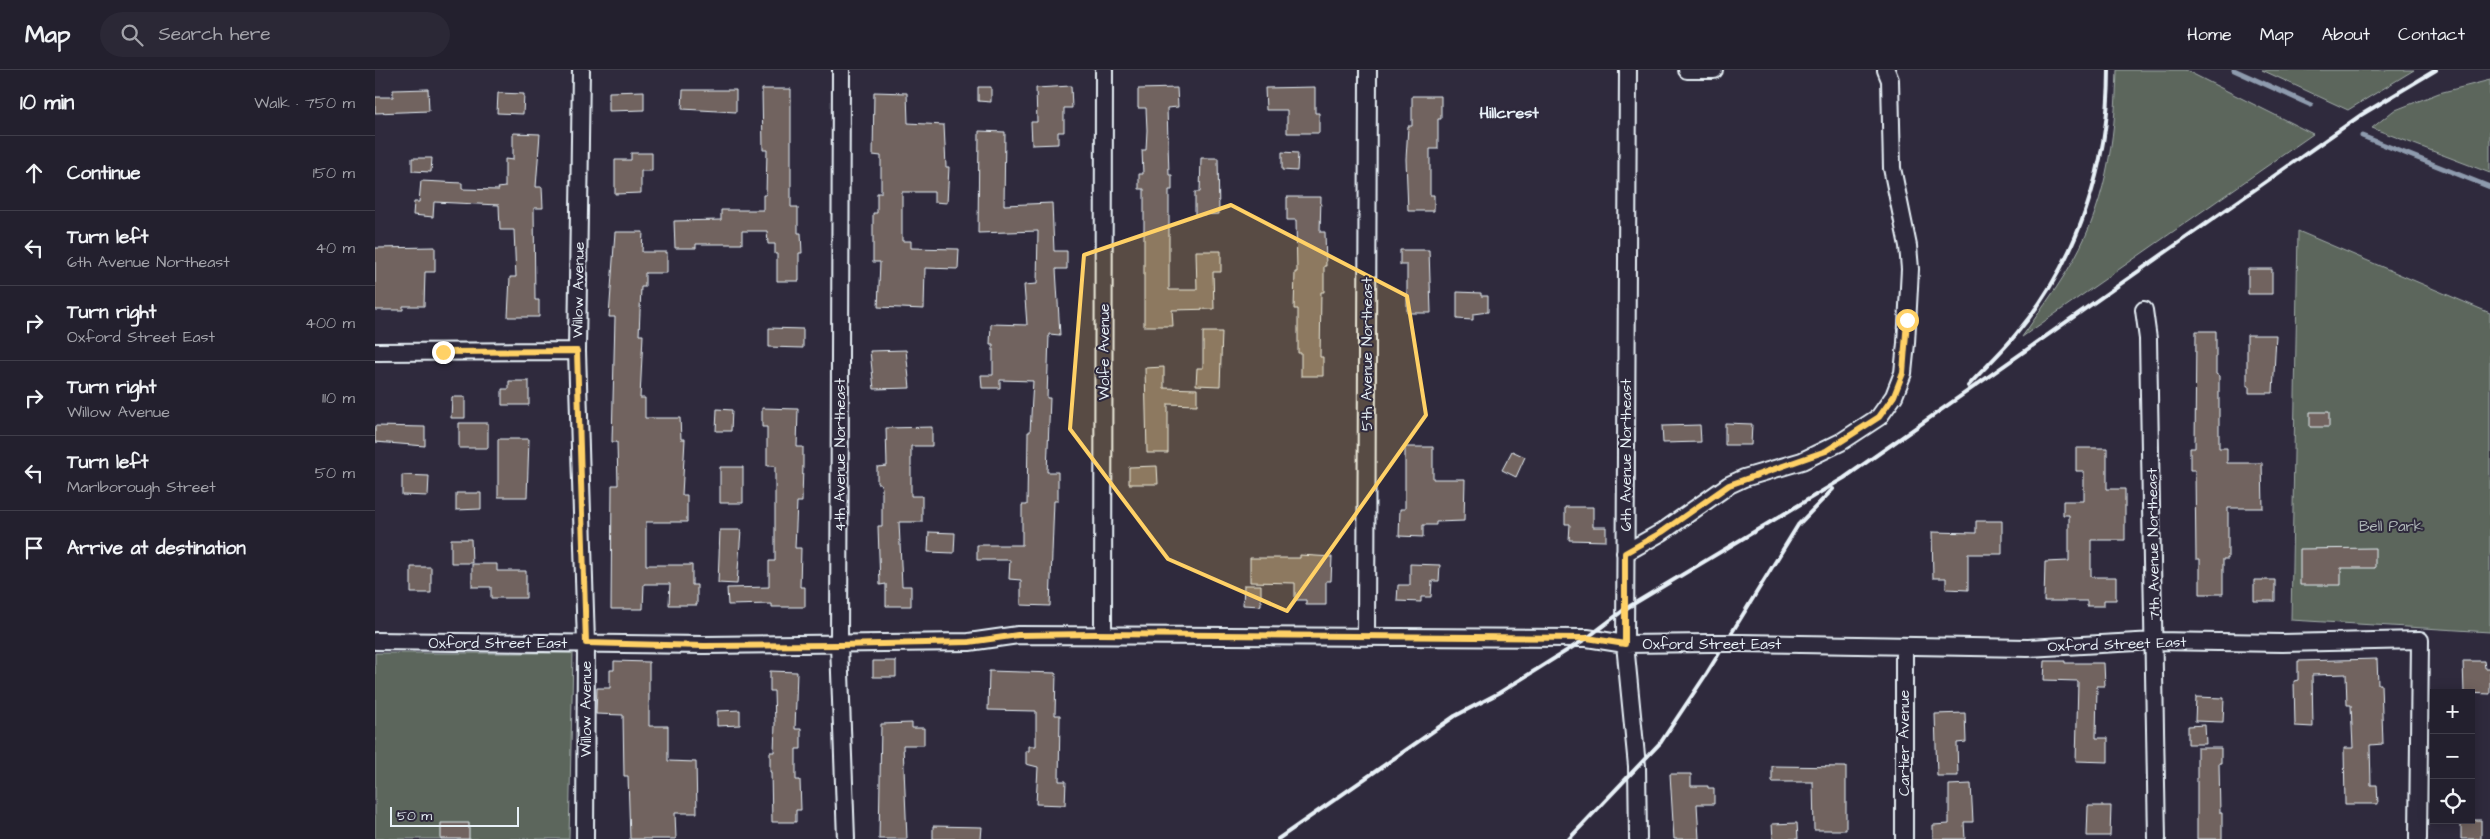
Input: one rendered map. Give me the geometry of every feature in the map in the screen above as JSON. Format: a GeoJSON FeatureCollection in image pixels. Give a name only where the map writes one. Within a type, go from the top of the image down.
{"type":"FeatureCollection","features":[{"type":"Feature","properties":{"kind":"street","name":"Willow Avenue"},"geometry":{"type":"LineString","coordinates":[[581,70],[577,351],[586,643],[585,839]]}},
{"type":"Feature","properties":{"kind":"street","name":"4th Avenue Northeast"},"geometry":{"type":"LineString","coordinates":[[841,70],[839,645],[846,839]]}},
{"type":"Feature","properties":{"kind":"street","name":"Wolfe Avenue"},"geometry":{"type":"LineString","coordinates":[[1103,634],[1104,70]]}},
{"type":"Feature","properties":{"kind":"street","name":"5th Avenue Northeast"},"geometry":{"type":"LineString","coordinates":[[1366,637],[1368,70]]}},
{"type":"Feature","properties":{"kind":"street","name":"6th Avenue Northeast"},"geometry":{"type":"LineString","coordinates":[[1628,70],[1625,644],[1637,766],[1638,839]]}},
{"type":"Feature","properties":{"kind":"street"},"geometry":{"type":"LineString","coordinates":[[1687,70],[1714,70]]}},
{"type":"Feature","properties":{"kind":"street"},"geometry":{"type":"LineString","coordinates":[[1625,553],[1662,532],[1729,485],[1744,478],[1802,461],[1841,442],[1879,417],[1894,396],[1903,373],[1910,268],[1908,246],[1892,168],[1890,80],[1886,70]]}},
{"type":"Feature","properties":{"kind":"street","name":"7th Avenue Northeast"},"geometry":{"type":"LineString","coordinates":[[2143,310],[2148,338],[2155,641],[2157,839]]}},
{"type":"Feature","properties":{"kind":"street"},"geometry":{"type":"LineString","coordinates":[[375,352],[577,351]]}},
{"type":"Feature","properties":{"kind":"street","name":"Oxford Street East"},"geometry":{"type":"LineString","coordinates":[[375,641],[704,646],[839,645],[969,642],[1018,635],[1103,634],[1587,638],[1625,644],[1738,643],[2028,648],[2155,641],[2282,643],[2420,640],[2418,839]]}},
{"type":"Feature","properties":{"kind":"street","name":"Cartier Avenue"},"geometry":{"type":"LineString","coordinates":[[1904,646],[1904,839]]}},
{"type":"Feature","properties":{"kind":"highlighted area"},"geometry":{"type":"Polygon","coordinates":[[[1231,205],[1407,296],[1426,415],[1287,611],[1168,559],[1070,429],[1084,255],[1231,205]]]}},
{"type":"Feature","properties":{"kind":"green space"},"geometry":{"type":"Polygon","coordinates":[[[2117,70],[2185,70],[2313,134],[2022,337],[2067,271],[2091,223],[2106,174],[2111,149],[2117,70]]]}},
{"type":"Feature","properties":{"kind":"green space"},"geometry":{"type":"Polygon","coordinates":[[[2262,70],[2414,70],[2348,110],[2262,70]]]}},
{"type":"Feature","properties":{"kind":"green space"},"geometry":{"type":"Polygon","coordinates":[[[2490,80],[2490,173],[2372,128],[2393,111],[2439,93],[2490,80]]]}},
{"type":"Feature","properties":{"kind":"green space","name":"Bell Park"},"geometry":{"type":"Polygon","coordinates":[[[2298,231],[2490,313],[2490,632],[2291,620],[2298,231]]]}},
{"type":"Feature","properties":{"kind":"green space"},"geometry":{"type":"Polygon","coordinates":[[[375,653],[573,653],[569,839],[375,839],[375,653]]]}},
{"type":"Feature","properties":{"kind":"building"},"geometry":{"type":"Polygon","coordinates":[[[1071,86],[1072,108],[1064,108],[1064,132],[1058,132],[1058,144],[1032,145],[1031,122],[1037,122],[1036,88],[1071,86]]]}},
{"type":"Feature","properties":{"kind":"building"},"geometry":{"type":"Polygon","coordinates":[[[978,87],[991,87],[991,102],[978,101],[978,87]]]}},
{"type":"Feature","properties":{"kind":"building"},"geometry":{"type":"Polygon","coordinates":[[[1315,87],[1315,113],[1319,113],[1319,133],[1287,133],[1287,110],[1266,110],[1265,88],[1315,87]]]}},
{"type":"Feature","properties":{"kind":"building"},"geometry":{"type":"Polygon","coordinates":[[[1177,88],[1178,107],[1167,108],[1169,175],[1172,175],[1172,190],[1169,190],[1169,290],[1197,290],[1196,251],[1221,251],[1221,272],[1213,272],[1214,309],[1172,310],[1173,326],[1144,326],[1144,189],[1139,189],[1139,174],[1143,174],[1142,150],[1146,150],[1147,130],[1146,108],[1138,108],[1138,89],[1177,88]]]}},
{"type":"Feature","properties":{"kind":"building"},"geometry":{"type":"Polygon","coordinates":[[[428,89],[429,111],[375,113],[375,97],[393,97],[393,90],[428,89]]]}},
{"type":"Feature","properties":{"kind":"building"},"geometry":{"type":"Polygon","coordinates":[[[762,89],[791,89],[791,207],[798,207],[798,233],[801,233],[802,253],[799,253],[799,281],[777,281],[775,244],[768,244],[767,231],[742,231],[742,244],[696,244],[696,248],[675,248],[674,221],[721,220],[721,210],[763,210],[763,195],[766,195],[767,150],[763,150],[762,89]]]}},
{"type":"Feature","properties":{"kind":"building"},"geometry":{"type":"Polygon","coordinates":[[[683,90],[736,90],[736,112],[682,109],[683,90]]]}},
{"type":"Feature","properties":{"kind":"building"},"geometry":{"type":"Polygon","coordinates":[[[644,91],[644,110],[609,111],[609,92],[644,91]]]}},
{"type":"Feature","properties":{"kind":"building"},"geometry":{"type":"Polygon","coordinates":[[[874,92],[907,93],[908,123],[944,125],[946,167],[949,167],[947,203],[934,202],[934,192],[902,192],[902,241],[911,241],[911,248],[959,249],[958,269],[925,268],[924,309],[878,307],[880,262],[873,262],[873,213],[877,213],[877,193],[881,193],[881,156],[873,155],[874,92]]]}},
{"type":"Feature","properties":{"kind":"building"},"geometry":{"type":"Polygon","coordinates":[[[498,93],[524,94],[523,114],[497,113],[498,93]]]}},
{"type":"Feature","properties":{"kind":"building"},"geometry":{"type":"Polygon","coordinates":[[[1412,96],[1441,96],[1441,119],[1438,119],[1438,149],[1430,149],[1430,195],[1434,195],[1434,211],[1408,211],[1406,159],[1408,126],[1412,126],[1412,96]]]}},
{"type":"Feature","properties":{"kind":"building"},"geometry":{"type":"Polygon","coordinates":[[[979,131],[1005,132],[1004,205],[1052,203],[1054,251],[1067,251],[1067,269],[1056,269],[1060,335],[1049,334],[1047,398],[1050,398],[1047,472],[1058,472],[1058,501],[1054,501],[1050,606],[1021,605],[1021,580],[1009,579],[1010,560],[977,560],[977,545],[1022,545],[1022,505],[1027,505],[1028,432],[1030,432],[1033,381],[1000,380],[1000,388],[982,388],[981,375],[993,375],[993,344],[990,344],[991,324],[1027,325],[1024,285],[1037,284],[1038,231],[978,233],[979,131]]]}},
{"type":"Feature","properties":{"kind":"building"},"geometry":{"type":"Polygon","coordinates":[[[513,133],[540,134],[536,187],[542,187],[543,208],[534,208],[535,300],[539,300],[539,317],[508,317],[510,277],[516,277],[514,230],[500,230],[499,205],[434,202],[433,217],[413,215],[414,202],[419,202],[421,181],[462,183],[462,189],[499,190],[498,188],[505,187],[505,159],[513,160],[513,133]]]}},
{"type":"Feature","properties":{"kind":"building"},"geometry":{"type":"Polygon","coordinates":[[[1282,152],[1298,153],[1297,171],[1282,170],[1282,152]]]}},
{"type":"Feature","properties":{"kind":"building"},"geometry":{"type":"Polygon","coordinates":[[[631,153],[652,153],[652,171],[641,171],[641,193],[615,194],[615,160],[631,160],[631,153]]]}},
{"type":"Feature","properties":{"kind":"building"},"geometry":{"type":"Polygon","coordinates":[[[412,158],[432,158],[431,172],[412,171],[412,158]]]}},
{"type":"Feature","properties":{"kind":"building"},"geometry":{"type":"Polygon","coordinates":[[[1201,158],[1218,158],[1219,214],[1195,215],[1195,192],[1200,192],[1201,158]]]}},
{"type":"Feature","properties":{"kind":"building"},"geometry":{"type":"Polygon","coordinates":[[[1287,197],[1321,197],[1320,232],[1325,232],[1326,266],[1324,266],[1324,292],[1321,292],[1320,357],[1323,357],[1323,376],[1301,376],[1301,353],[1298,353],[1298,309],[1294,309],[1295,272],[1297,272],[1296,220],[1287,220],[1287,197]]]}},
{"type":"Feature","properties":{"kind":"building"},"geometry":{"type":"Polygon","coordinates":[[[615,232],[643,232],[642,252],[667,252],[667,273],[645,273],[645,287],[641,287],[639,335],[643,335],[640,398],[645,398],[645,418],[680,418],[681,439],[685,439],[682,495],[687,495],[687,522],[646,522],[646,565],[692,565],[692,585],[697,585],[697,605],[669,605],[670,584],[644,584],[643,609],[611,609],[612,485],[618,485],[617,442],[612,442],[615,317],[609,317],[615,232]]]}},
{"type":"Feature","properties":{"kind":"building"},"geometry":{"type":"Polygon","coordinates":[[[435,247],[435,272],[425,272],[424,306],[403,306],[403,310],[375,310],[375,248],[435,247]]]}},
{"type":"Feature","properties":{"kind":"building"},"geometry":{"type":"Polygon","coordinates":[[[1400,250],[1429,250],[1431,313],[1407,313],[1407,265],[1400,265],[1400,250]]]}},
{"type":"Feature","properties":{"kind":"building"},"geometry":{"type":"Polygon","coordinates":[[[2248,269],[2272,269],[2272,294],[2248,294],[2248,269]]]}},
{"type":"Feature","properties":{"kind":"building"},"geometry":{"type":"Polygon","coordinates":[[[1457,292],[1481,293],[1481,296],[1488,296],[1488,312],[1473,314],[1473,320],[1457,319],[1457,292]]]}},
{"type":"Feature","properties":{"kind":"building"},"geometry":{"type":"Polygon","coordinates":[[[769,328],[803,329],[803,348],[769,347],[769,328]]]}},
{"type":"Feature","properties":{"kind":"building"},"geometry":{"type":"Polygon","coordinates":[[[2196,331],[2216,331],[2216,374],[2219,376],[2219,448],[2227,448],[2227,463],[2262,463],[2263,508],[2228,508],[2228,559],[2223,559],[2223,594],[2200,594],[2200,559],[2196,559],[2195,470],[2190,470],[2190,448],[2195,448],[2196,331]]]}},
{"type":"Feature","properties":{"kind":"building"},"geometry":{"type":"Polygon","coordinates":[[[1203,332],[1222,332],[1220,386],[1196,385],[1197,368],[1203,368],[1203,332]]]}},
{"type":"Feature","properties":{"kind":"building"},"geometry":{"type":"Polygon","coordinates":[[[2247,335],[2276,335],[2273,393],[2249,393],[2249,386],[2247,386],[2247,335]]]}},
{"type":"Feature","properties":{"kind":"building"},"geometry":{"type":"Polygon","coordinates":[[[906,350],[910,388],[874,389],[870,351],[906,350]]]}},
{"type":"Feature","properties":{"kind":"building"},"geometry":{"type":"Polygon","coordinates":[[[1164,367],[1164,388],[1197,389],[1197,405],[1168,404],[1168,453],[1147,453],[1145,368],[1164,367]]]}},
{"type":"Feature","properties":{"kind":"building"},"geometry":{"type":"Polygon","coordinates":[[[509,381],[529,381],[529,405],[502,405],[502,389],[509,389],[509,381]]]}},
{"type":"Feature","properties":{"kind":"building"},"geometry":{"type":"Polygon","coordinates":[[[452,397],[465,397],[465,418],[451,418],[452,397]]]}},
{"type":"Feature","properties":{"kind":"building"},"geometry":{"type":"Polygon","coordinates":[[[762,408],[798,409],[797,447],[803,447],[803,465],[802,502],[797,502],[795,548],[801,548],[800,587],[805,587],[805,607],[772,607],[772,604],[728,605],[727,588],[769,587],[769,561],[775,561],[775,466],[767,466],[767,427],[762,427],[762,408]]]}},
{"type":"Feature","properties":{"kind":"building"},"geometry":{"type":"Polygon","coordinates":[[[717,409],[732,410],[731,431],[716,431],[717,409]]]}},
{"type":"Feature","properties":{"kind":"building"},"geometry":{"type":"Polygon","coordinates":[[[2310,412],[2329,412],[2329,427],[2310,427],[2310,412]]]}},
{"type":"Feature","properties":{"kind":"building"},"geometry":{"type":"Polygon","coordinates":[[[459,423],[488,423],[488,448],[459,448],[459,423]]]}},
{"type":"Feature","properties":{"kind":"building"},"geometry":{"type":"Polygon","coordinates":[[[1725,423],[1752,424],[1751,445],[1725,445],[1725,423]]]}},
{"type":"Feature","properties":{"kind":"building"},"geometry":{"type":"Polygon","coordinates":[[[1700,425],[1701,442],[1663,443],[1662,426],[1700,425]]]}},
{"type":"Feature","properties":{"kind":"building"},"geometry":{"type":"Polygon","coordinates":[[[375,426],[425,427],[425,446],[375,442],[375,426]]]}},
{"type":"Feature","properties":{"kind":"building"},"geometry":{"type":"Polygon","coordinates":[[[932,427],[932,446],[911,446],[911,496],[922,496],[922,522],[899,522],[902,586],[911,586],[911,606],[886,606],[886,584],[880,585],[878,526],[882,526],[882,488],[880,483],[877,483],[877,467],[887,466],[886,428],[932,427]]]}},
{"type":"Feature","properties":{"kind":"building"},"geometry":{"type":"Polygon","coordinates":[[[498,439],[529,439],[527,497],[498,497],[498,439]]]}},
{"type":"Feature","properties":{"kind":"building"},"geometry":{"type":"Polygon","coordinates":[[[1405,447],[1433,447],[1433,479],[1465,479],[1464,521],[1436,522],[1436,525],[1423,525],[1423,537],[1399,536],[1400,509],[1405,509],[1405,447]]]}},
{"type":"Feature","properties":{"kind":"building"},"geometry":{"type":"Polygon","coordinates":[[[2076,448],[2107,448],[2107,489],[2125,489],[2125,540],[2091,540],[2091,577],[2116,577],[2116,600],[2104,600],[2104,606],[2087,606],[2087,601],[2044,601],[2045,562],[2069,561],[2069,515],[2063,515],[2063,501],[2084,501],[2084,471],[2076,471],[2076,448]]]}},
{"type":"Feature","properties":{"kind":"building"},"geometry":{"type":"Polygon","coordinates":[[[1512,451],[1525,457],[1516,477],[1502,470],[1512,451]]]}},
{"type":"Feature","properties":{"kind":"building"},"geometry":{"type":"Polygon","coordinates":[[[1157,466],[1158,484],[1129,484],[1129,467],[1157,466]]]}},
{"type":"Feature","properties":{"kind":"building"},"geometry":{"type":"Polygon","coordinates":[[[720,467],[743,467],[743,503],[720,503],[720,467]]]}},
{"type":"Feature","properties":{"kind":"building"},"geometry":{"type":"Polygon","coordinates":[[[402,475],[429,476],[428,496],[402,495],[402,475]]]}},
{"type":"Feature","properties":{"kind":"building"},"geometry":{"type":"Polygon","coordinates":[[[456,493],[481,493],[481,509],[456,510],[456,493]]]}},
{"type":"Feature","properties":{"kind":"building"},"geometry":{"type":"Polygon","coordinates":[[[1565,507],[1593,507],[1593,527],[1606,527],[1606,541],[1569,540],[1570,524],[1565,524],[1565,507]]]}},
{"type":"Feature","properties":{"kind":"building"},"geometry":{"type":"Polygon","coordinates":[[[1976,521],[2002,521],[2002,554],[1968,554],[1968,590],[1946,589],[1946,578],[1933,578],[1932,532],[1976,533],[1976,521]]]}},
{"type":"Feature","properties":{"kind":"building"},"geometry":{"type":"Polygon","coordinates":[[[720,530],[741,530],[737,584],[718,583],[720,530]]]}},
{"type":"Feature","properties":{"kind":"building"},"geometry":{"type":"Polygon","coordinates":[[[929,532],[955,533],[954,553],[928,552],[929,532]]]}},
{"type":"Feature","properties":{"kind":"building"},"geometry":{"type":"Polygon","coordinates":[[[451,539],[471,539],[472,563],[451,563],[451,539]]]}},
{"type":"Feature","properties":{"kind":"building"},"geometry":{"type":"Polygon","coordinates":[[[2375,548],[2375,568],[2341,568],[2341,585],[2300,585],[2300,549],[2375,548]]]}},
{"type":"Feature","properties":{"kind":"building"},"geometry":{"type":"Polygon","coordinates":[[[1300,555],[1332,557],[1331,581],[1326,581],[1326,605],[1306,605],[1306,600],[1295,600],[1295,583],[1250,582],[1250,558],[1300,558],[1300,555]]]}},
{"type":"Feature","properties":{"kind":"building"},"geometry":{"type":"Polygon","coordinates":[[[472,564],[497,564],[497,571],[526,571],[526,598],[491,598],[491,587],[472,587],[472,564]]]}},
{"type":"Feature","properties":{"kind":"building"},"geometry":{"type":"Polygon","coordinates":[[[1410,564],[1440,565],[1439,581],[1432,581],[1431,597],[1421,597],[1421,602],[1397,601],[1398,585],[1410,585],[1410,564]]]}},
{"type":"Feature","properties":{"kind":"building"},"geometry":{"type":"Polygon","coordinates":[[[411,567],[431,567],[431,593],[411,593],[411,567]]]}},
{"type":"Feature","properties":{"kind":"building"},"geometry":{"type":"Polygon","coordinates":[[[2254,580],[2275,580],[2275,601],[2254,601],[2254,580]]]}},
{"type":"Feature","properties":{"kind":"building"},"geometry":{"type":"Polygon","coordinates":[[[1244,585],[1261,585],[1261,606],[1243,605],[1244,585]]]}},
{"type":"Feature","properties":{"kind":"building"},"geometry":{"type":"Polygon","coordinates":[[[2377,659],[2378,684],[2381,684],[2383,744],[2370,745],[2371,785],[2377,785],[2378,804],[2345,804],[2344,748],[2353,748],[2351,705],[2347,705],[2346,674],[2312,675],[2313,727],[2295,726],[2294,681],[2298,680],[2298,661],[2377,659]]]}},
{"type":"Feature","properties":{"kind":"building"},"geometry":{"type":"Polygon","coordinates":[[[614,661],[649,662],[649,726],[668,726],[668,761],[696,762],[697,813],[675,813],[676,839],[630,839],[628,776],[624,776],[623,715],[596,714],[597,688],[610,688],[610,670],[614,670],[614,661]]]}},
{"type":"Feature","properties":{"kind":"building"},"geometry":{"type":"Polygon","coordinates":[[[873,661],[896,661],[896,677],[873,677],[873,661]]]}},
{"type":"Feature","properties":{"kind":"building"},"geometry":{"type":"Polygon","coordinates":[[[2045,661],[2104,663],[2105,686],[2097,686],[2096,738],[2108,738],[2108,762],[2076,761],[2078,681],[2044,680],[2045,661]]]}},
{"type":"Feature","properties":{"kind":"building"},"geometry":{"type":"Polygon","coordinates":[[[2463,661],[2484,661],[2485,668],[2490,668],[2490,694],[2475,693],[2475,689],[2464,689],[2463,661]]]}},
{"type":"Feature","properties":{"kind":"building"},"geometry":{"type":"Polygon","coordinates":[[[770,671],[797,672],[795,729],[801,729],[801,749],[796,749],[796,780],[800,780],[801,810],[796,810],[796,822],[772,822],[770,752],[774,752],[775,724],[774,691],[770,691],[770,671]]]}},
{"type":"Feature","properties":{"kind":"building"},"geometry":{"type":"Polygon","coordinates":[[[989,671],[1056,673],[1055,715],[1060,715],[1059,781],[1066,781],[1065,805],[1036,804],[1038,767],[1026,764],[1026,751],[1029,751],[1029,746],[1036,746],[1036,711],[988,710],[989,671]]]}},
{"type":"Feature","properties":{"kind":"building"},"geometry":{"type":"Polygon","coordinates":[[[2196,697],[2224,698],[2223,722],[2195,721],[2196,697]]]}},
{"type":"Feature","properties":{"kind":"building"},"geometry":{"type":"Polygon","coordinates":[[[740,710],[740,725],[717,726],[717,711],[740,710]]]}},
{"type":"Feature","properties":{"kind":"building"},"geometry":{"type":"Polygon","coordinates":[[[1965,713],[1966,742],[1957,743],[1958,776],[1937,776],[1935,714],[1965,713]]]}},
{"type":"Feature","properties":{"kind":"building"},"geometry":{"type":"Polygon","coordinates":[[[912,723],[912,728],[924,728],[924,745],[903,745],[907,839],[879,839],[881,724],[912,723]]]}},
{"type":"Feature","properties":{"kind":"building"},"geometry":{"type":"Polygon","coordinates":[[[2205,725],[2206,744],[2188,744],[2188,726],[2205,725]]]}},
{"type":"Feature","properties":{"kind":"building"},"geometry":{"type":"Polygon","coordinates":[[[2197,748],[2221,748],[2221,763],[2219,763],[2222,839],[2197,839],[2197,748]]]}},
{"type":"Feature","properties":{"kind":"building"},"geometry":{"type":"Polygon","coordinates":[[[1772,766],[1846,767],[1846,830],[1814,830],[1813,782],[1772,782],[1772,766]]]}},
{"type":"Feature","properties":{"kind":"building"},"geometry":{"type":"Polygon","coordinates":[[[1670,774],[1691,774],[1691,786],[1714,788],[1714,804],[1697,804],[1699,839],[1674,839],[1670,774]]]}},
{"type":"Feature","properties":{"kind":"building"},"geometry":{"type":"Polygon","coordinates":[[[1971,784],[1973,822],[1964,822],[1965,839],[1933,839],[1933,825],[1949,824],[1949,785],[1971,784]]]}},
{"type":"Feature","properties":{"kind":"building"},"geometry":{"type":"Polygon","coordinates":[[[2088,806],[2111,806],[2110,836],[2087,836],[2088,806]]]}},
{"type":"Feature","properties":{"kind":"building"},"geometry":{"type":"Polygon","coordinates":[[[2475,820],[2481,820],[2481,839],[2461,839],[2461,824],[2475,824],[2475,820]]]}},
{"type":"Feature","properties":{"kind":"building"},"geometry":{"type":"Polygon","coordinates":[[[441,823],[469,823],[469,839],[441,839],[441,823]]]}},
{"type":"Feature","properties":{"kind":"building"},"geometry":{"type":"Polygon","coordinates":[[[1797,823],[1798,839],[1773,839],[1772,824],[1797,823]]]}},
{"type":"Feature","properties":{"kind":"building"},"geometry":{"type":"Polygon","coordinates":[[[933,826],[982,827],[981,839],[933,839],[933,826]]]}},
{"type":"Feature","properties":{"kind":"waterway"},"geometry":{"type":"LineString","coordinates":[[2234,70],[2311,105]]}},
{"type":"Feature","properties":{"kind":"waterway"},"geometry":{"type":"LineString","coordinates":[[2362,136],[2490,187]]}},
{"type":"Feature","properties":{"kind":"railway"},"geometry":{"type":"LineString","coordinates":[[1968,386],[2011,340],[2038,305],[2073,243],[2086,210],[2096,176],[2108,106],[2109,70]]}},
{"type":"Feature","properties":{"kind":"railway"},"geometry":{"type":"LineString","coordinates":[[1278,839],[1455,716],[1499,693],[1587,638],[1625,609],[1844,478],[2361,115],[2436,70]]}},
{"type":"Feature","properties":{"kind":"railway"},"geometry":{"type":"LineString","coordinates":[[1569,839],[1661,742],[1707,673],[1798,525],[1833,489]]}},
{"type":"Feature","properties":{"kind":"district","name":"Hillcrest"},"geometry":{"type":"Point","coordinates":[1509,112]}},
{"type":"Feature","properties":{"kind":"route"},"geometry":{"type":"LineString","coordinates":[[443,352],[577,351],[586,643],[704,646],[839,645],[969,642],[1018,635],[1230,634],[1587,638],[1625,644],[1625,553],[1662,532],[1729,485],[1744,478],[1802,461],[1826,451],[1860,431],[1879,417],[1894,396],[1903,373],[1907,320]]}}]}
